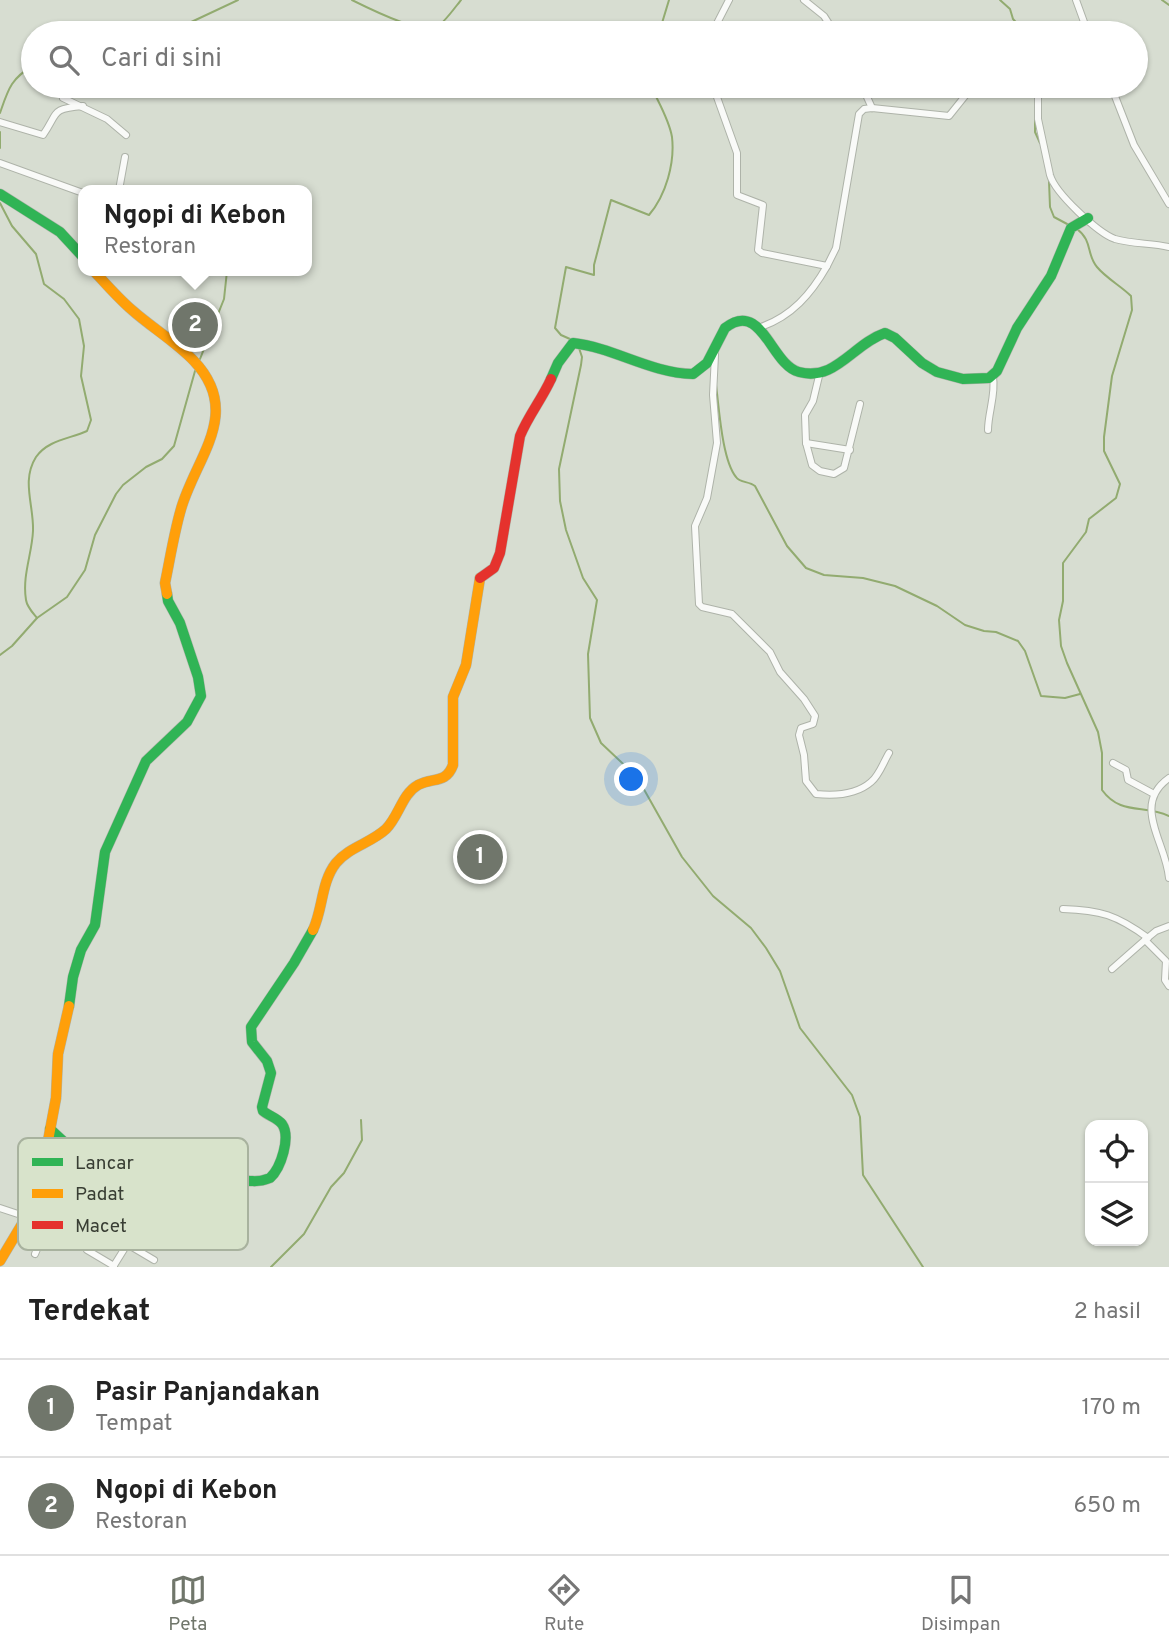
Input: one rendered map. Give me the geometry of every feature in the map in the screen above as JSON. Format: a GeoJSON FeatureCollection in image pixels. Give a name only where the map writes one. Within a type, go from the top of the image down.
{"type":"FeatureCollection","features":[{"type":"Feature","properties":{"kind":"street"},"geometry":{"type":"LineString","coordinates":[[718,21],[729,0]]}},
{"type":"Feature","properties":{"kind":"street"},"geometry":{"type":"LineString","coordinates":[[804,0],[827,21]]}},
{"type":"Feature","properties":{"kind":"street"},"geometry":{"type":"LineString","coordinates":[[1078,0],[1084,21]]}},
{"type":"Feature","properties":{"kind":"street"},"geometry":{"type":"LineString","coordinates":[[62,98],[107,119],[126,135]]}},
{"type":"Feature","properties":{"kind":"street"},"geometry":{"type":"LineString","coordinates":[[717,98],[737,153],[737,195],[763,205],[758,250],[827,266]]}},
{"type":"Feature","properties":{"kind":"street"},"geometry":{"type":"LineString","coordinates":[[867,98],[872,108]]}},
{"type":"Feature","properties":{"kind":"street"},"geometry":{"type":"LineString","coordinates":[[761,327],[788,315],[810,293],[836,248],[859,114],[864,109],[872,108],[949,116],[963,98]]}},
{"type":"Feature","properties":{"kind":"street"},"geometry":{"type":"LineString","coordinates":[[1038,98],[1038,119],[1052,183],[1067,202],[1113,238],[1169,247]]}},
{"type":"Feature","properties":{"kind":"street"},"geometry":{"type":"LineString","coordinates":[[1115,98],[1133,145],[1169,204]]}},
{"type":"Feature","properties":{"kind":"street"},"geometry":{"type":"LineString","coordinates":[[0,122],[43,135],[55,112],[68,107],[83,106]]}},
{"type":"Feature","properties":{"kind":"street"},"geometry":{"type":"LineString","coordinates":[[120,185],[125,157]]}},
{"type":"Feature","properties":{"kind":"street"},"geometry":{"type":"LineString","coordinates":[[0,163],[78,191]]}},
{"type":"Feature","properties":{"kind":"street"},"geometry":{"type":"LineString","coordinates":[[0,194],[60,232],[78,252]]}},
{"type":"Feature","properties":{"kind":"street"},"geometry":{"type":"LineString","coordinates":[[988,430],[993,377],[1017,328],[1051,276],[1074,226],[1088,218]]}},
{"type":"Feature","properties":{"kind":"street"},"geometry":{"type":"LineString","coordinates":[[48,1138],[56,1098],[58,1054],[68,1014],[73,976],[81,950],[95,925],[101,869],[109,841],[146,761],[187,722],[200,700],[201,692],[180,623],[168,601],[165,583],[181,508],[211,443],[216,407],[210,383],[194,360],[131,309],[99,276]]}},
{"type":"Feature","properties":{"kind":"street"},"geometry":{"type":"LineString","coordinates":[[889,753],[872,782],[846,794],[816,794],[806,780],[799,735],[801,728],[813,724],[815,716],[780,672],[769,652],[732,614],[699,604],[695,526],[707,499],[717,443],[713,395],[715,353],[725,327],[747,321],[761,327],[782,363],[790,370],[819,376],[833,369],[869,339],[886,333],[894,336],[916,359],[937,374],[981,380],[993,377]]}},
{"type":"Feature","properties":{"kind":"street"},"geometry":{"type":"LineString","coordinates":[[248,1182],[269,1179],[278,1171],[285,1131],[280,1121],[263,1111],[271,1073],[266,1059],[254,1048],[251,1027],[317,921],[323,893],[335,865],[345,855],[384,831],[412,788],[446,779],[450,775],[454,691],[466,665],[479,583],[481,576],[494,568],[500,553],[517,445],[525,423],[536,411],[558,363],[573,343],[604,348],[630,361],[685,374],[699,372],[715,353]]}},
{"type":"Feature","properties":{"kind":"street"},"geometry":{"type":"LineString","coordinates":[[819,376],[813,401],[805,415],[806,443],[812,465],[820,471],[834,474],[844,468],[860,404]]}},
{"type":"Feature","properties":{"kind":"street"},"geometry":{"type":"LineString","coordinates":[[806,443],[850,450]]}},
{"type":"Feature","properties":{"kind":"street"},"geometry":{"type":"LineString","coordinates":[[1113,763],[1126,770],[1128,780],[1154,794]]}},
{"type":"Feature","properties":{"kind":"street"},"geometry":{"type":"LineString","coordinates":[[1169,778],[1154,794],[1151,805],[1151,817],[1168,866],[1169,878]]}},
{"type":"Feature","properties":{"kind":"street"},"geometry":{"type":"LineString","coordinates":[[1063,909],[1098,911],[1130,925],[1166,961],[1165,980],[1169,986]]}},
{"type":"Feature","properties":{"kind":"street"},"geometry":{"type":"LineString","coordinates":[[1112,969],[1156,930],[1169,926]]}},
{"type":"Feature","properties":{"kind":"street"},"geometry":{"type":"LineString","coordinates":[[50,1129],[61,1138]]}},
{"type":"Feature","properties":{"kind":"street"},"geometry":{"type":"LineString","coordinates":[[0,1208],[18,1218]]}},
{"type":"Feature","properties":{"kind":"street"},"geometry":{"type":"LineString","coordinates":[[0,1261],[18,1231]]}},
{"type":"Feature","properties":{"kind":"street"},"geometry":{"type":"LineString","coordinates":[[35,1254],[37,1250]]}},
{"type":"Feature","properties":{"kind":"street"},"geometry":{"type":"LineString","coordinates":[[87,1250],[114,1266],[123,1250]]}},
{"type":"Feature","properties":{"kind":"street"},"geometry":{"type":"LineString","coordinates":[[137,1250],[154,1260]]}},
{"type":"Feature","properties":{"kind":"waterway"},"geometry":{"type":"LineString","coordinates":[[193,21],[238,0]]}},
{"type":"Feature","properties":{"kind":"waterway"},"geometry":{"type":"LineString","coordinates":[[352,0],[399,21]]}},
{"type":"Feature","properties":{"kind":"waterway"},"geometry":{"type":"LineString","coordinates":[[444,21],[461,0]]}},
{"type":"Feature","properties":{"kind":"waterway"},"geometry":{"type":"LineString","coordinates":[[663,21],[669,0]]}},
{"type":"Feature","properties":{"kind":"waterway"},"geometry":{"type":"LineString","coordinates":[[1000,0],[1010,9],[1015,21]]}},
{"type":"Feature","properties":{"kind":"waterway"},"geometry":{"type":"LineString","coordinates":[[1162,0],[1169,5]]}},
{"type":"Feature","properties":{"kind":"waterway"},"geometry":{"type":"LineString","coordinates":[[0,113],[11,85],[21,74]]}},
{"type":"Feature","properties":{"kind":"waterway"},"geometry":{"type":"LineString","coordinates":[[570,339],[555,328],[566,267],[594,275],[594,265],[611,200],[649,215],[668,178],[672,137],[657,98]]}},
{"type":"Feature","properties":{"kind":"waterway"},"geometry":{"type":"LineString","coordinates":[[1035,111],[1035,132],[1040,143]]}},
{"type":"Feature","properties":{"kind":"waterway"},"geometry":{"type":"LineString","coordinates":[[0,132],[0,148]]}},
{"type":"Feature","properties":{"kind":"waterway"},"geometry":{"type":"LineString","coordinates":[[1049,181],[1050,207],[1054,217],[1069,225]]}},
{"type":"Feature","properties":{"kind":"waterway"},"geometry":{"type":"LineString","coordinates":[[0,203],[12,226],[36,254],[44,284],[64,299],[79,319],[84,346],[81,376],[91,420],[87,431],[41,451],[29,475],[33,531],[25,591],[28,605],[37,618]]}},
{"type":"Feature","properties":{"kind":"waterway"},"geometry":{"type":"LineString","coordinates":[[1077,229],[1085,238],[1097,267],[1131,296],[1132,310],[1112,376],[1104,437],[1104,451],[1120,484],[1116,498],[1089,519],[1086,532],[1063,563],[1063,601],[1059,620],[1061,646],[1098,732],[1102,753],[1102,790],[1117,803],[1169,816]]}},
{"type":"Feature","properties":{"kind":"waterway"},"geometry":{"type":"LineString","coordinates":[[200,359],[224,299],[226,276]]}},
{"type":"Feature","properties":{"kind":"waterway"},"geometry":{"type":"LineString","coordinates":[[579,348],[581,365],[559,469],[560,501],[566,530],[583,578],[597,600],[588,654],[590,718],[601,743],[637,777],[682,857],[713,896],[751,928],[780,971],[800,1028],[852,1095],[860,1117],[863,1175],[923,1267]]}},
{"type":"Feature","properties":{"kind":"waterway"},"geometry":{"type":"LineString","coordinates":[[0,655],[12,646],[37,618],[67,597],[85,570],[95,535],[116,494],[123,485],[146,467],[162,459],[174,446],[195,371]]}},
{"type":"Feature","properties":{"kind":"waterway"},"geometry":{"type":"LineString","coordinates":[[716,385],[722,433],[731,469],[738,479],[755,486],[787,546],[806,568],[824,575],[863,578],[895,586],[937,606],[965,625],[996,632],[1018,641],[1025,651],[1041,696],[1065,698],[1080,694]]}},
{"type":"Feature","properties":{"kind":"waterway"},"geometry":{"type":"LineString","coordinates":[[271,1267],[304,1234],[331,1187],[344,1173],[362,1140],[361,1120]]}},
{"type":"Feature","properties":{"kind":"traffic: fast"},"geometry":{"type":"LineString","coordinates":[[0,194],[60,232],[78,252]]}},
{"type":"Feature","properties":{"kind":"traffic: fast"},"geometry":{"type":"LineString","coordinates":[[551,379],[558,363],[573,343],[677,373],[693,374],[707,363],[725,328],[738,321],[757,327],[789,367],[799,372],[823,372],[885,333],[937,372],[963,379],[989,378],[997,371],[1017,328],[1051,276],[1071,228],[1088,218]]}},
{"type":"Feature","properties":{"kind":"traffic: fast"},"geometry":{"type":"LineString","coordinates":[[69,1006],[73,977],[81,950],[95,925],[105,852],[146,761],[187,722],[201,696],[198,677],[167,594]]}},
{"type":"Feature","properties":{"kind":"traffic: fast"},"geometry":{"type":"LineString","coordinates":[[248,1181],[270,1178],[281,1160],[285,1144],[282,1124],[263,1111],[271,1073],[267,1061],[252,1042],[251,1027],[313,930]]}},
{"type":"Feature","properties":{"kind":"traffic: fast"},"geometry":{"type":"LineString","coordinates":[[50,1129],[60,1138]]}},
{"type":"Feature","properties":{"kind":"traffic: slow"},"geometry":{"type":"LineString","coordinates":[[99,276],[139,316],[194,361],[208,380],[215,399],[212,435],[188,490],[176,527],[165,583],[167,594]]}},
{"type":"Feature","properties":{"kind":"traffic: slow"},"geometry":{"type":"LineString","coordinates":[[313,930],[327,879],[336,863],[386,829],[413,789],[443,778],[453,765],[453,697],[466,665],[480,578]]}},
{"type":"Feature","properties":{"kind":"traffic: slow"},"geometry":{"type":"LineString","coordinates":[[49,1138],[56,1098],[58,1054],[69,1006]]}},
{"type":"Feature","properties":{"kind":"traffic: slow"},"geometry":{"type":"LineString","coordinates":[[0,1261],[18,1231]]}},
{"type":"Feature","properties":{"kind":"traffic: jam"},"geometry":{"type":"LineString","coordinates":[[480,578],[494,568],[500,553],[520,436],[551,379]]}},
{"type":"Feature","properties":{"kind":"place","name":"Ngopi di Kebon"},"geometry":{"type":"Point","coordinates":[195,325]}},
{"type":"Feature","properties":{"kind":"place","name":"Pasir Panjandakan"},"geometry":{"type":"Point","coordinates":[480,857]}}]}
